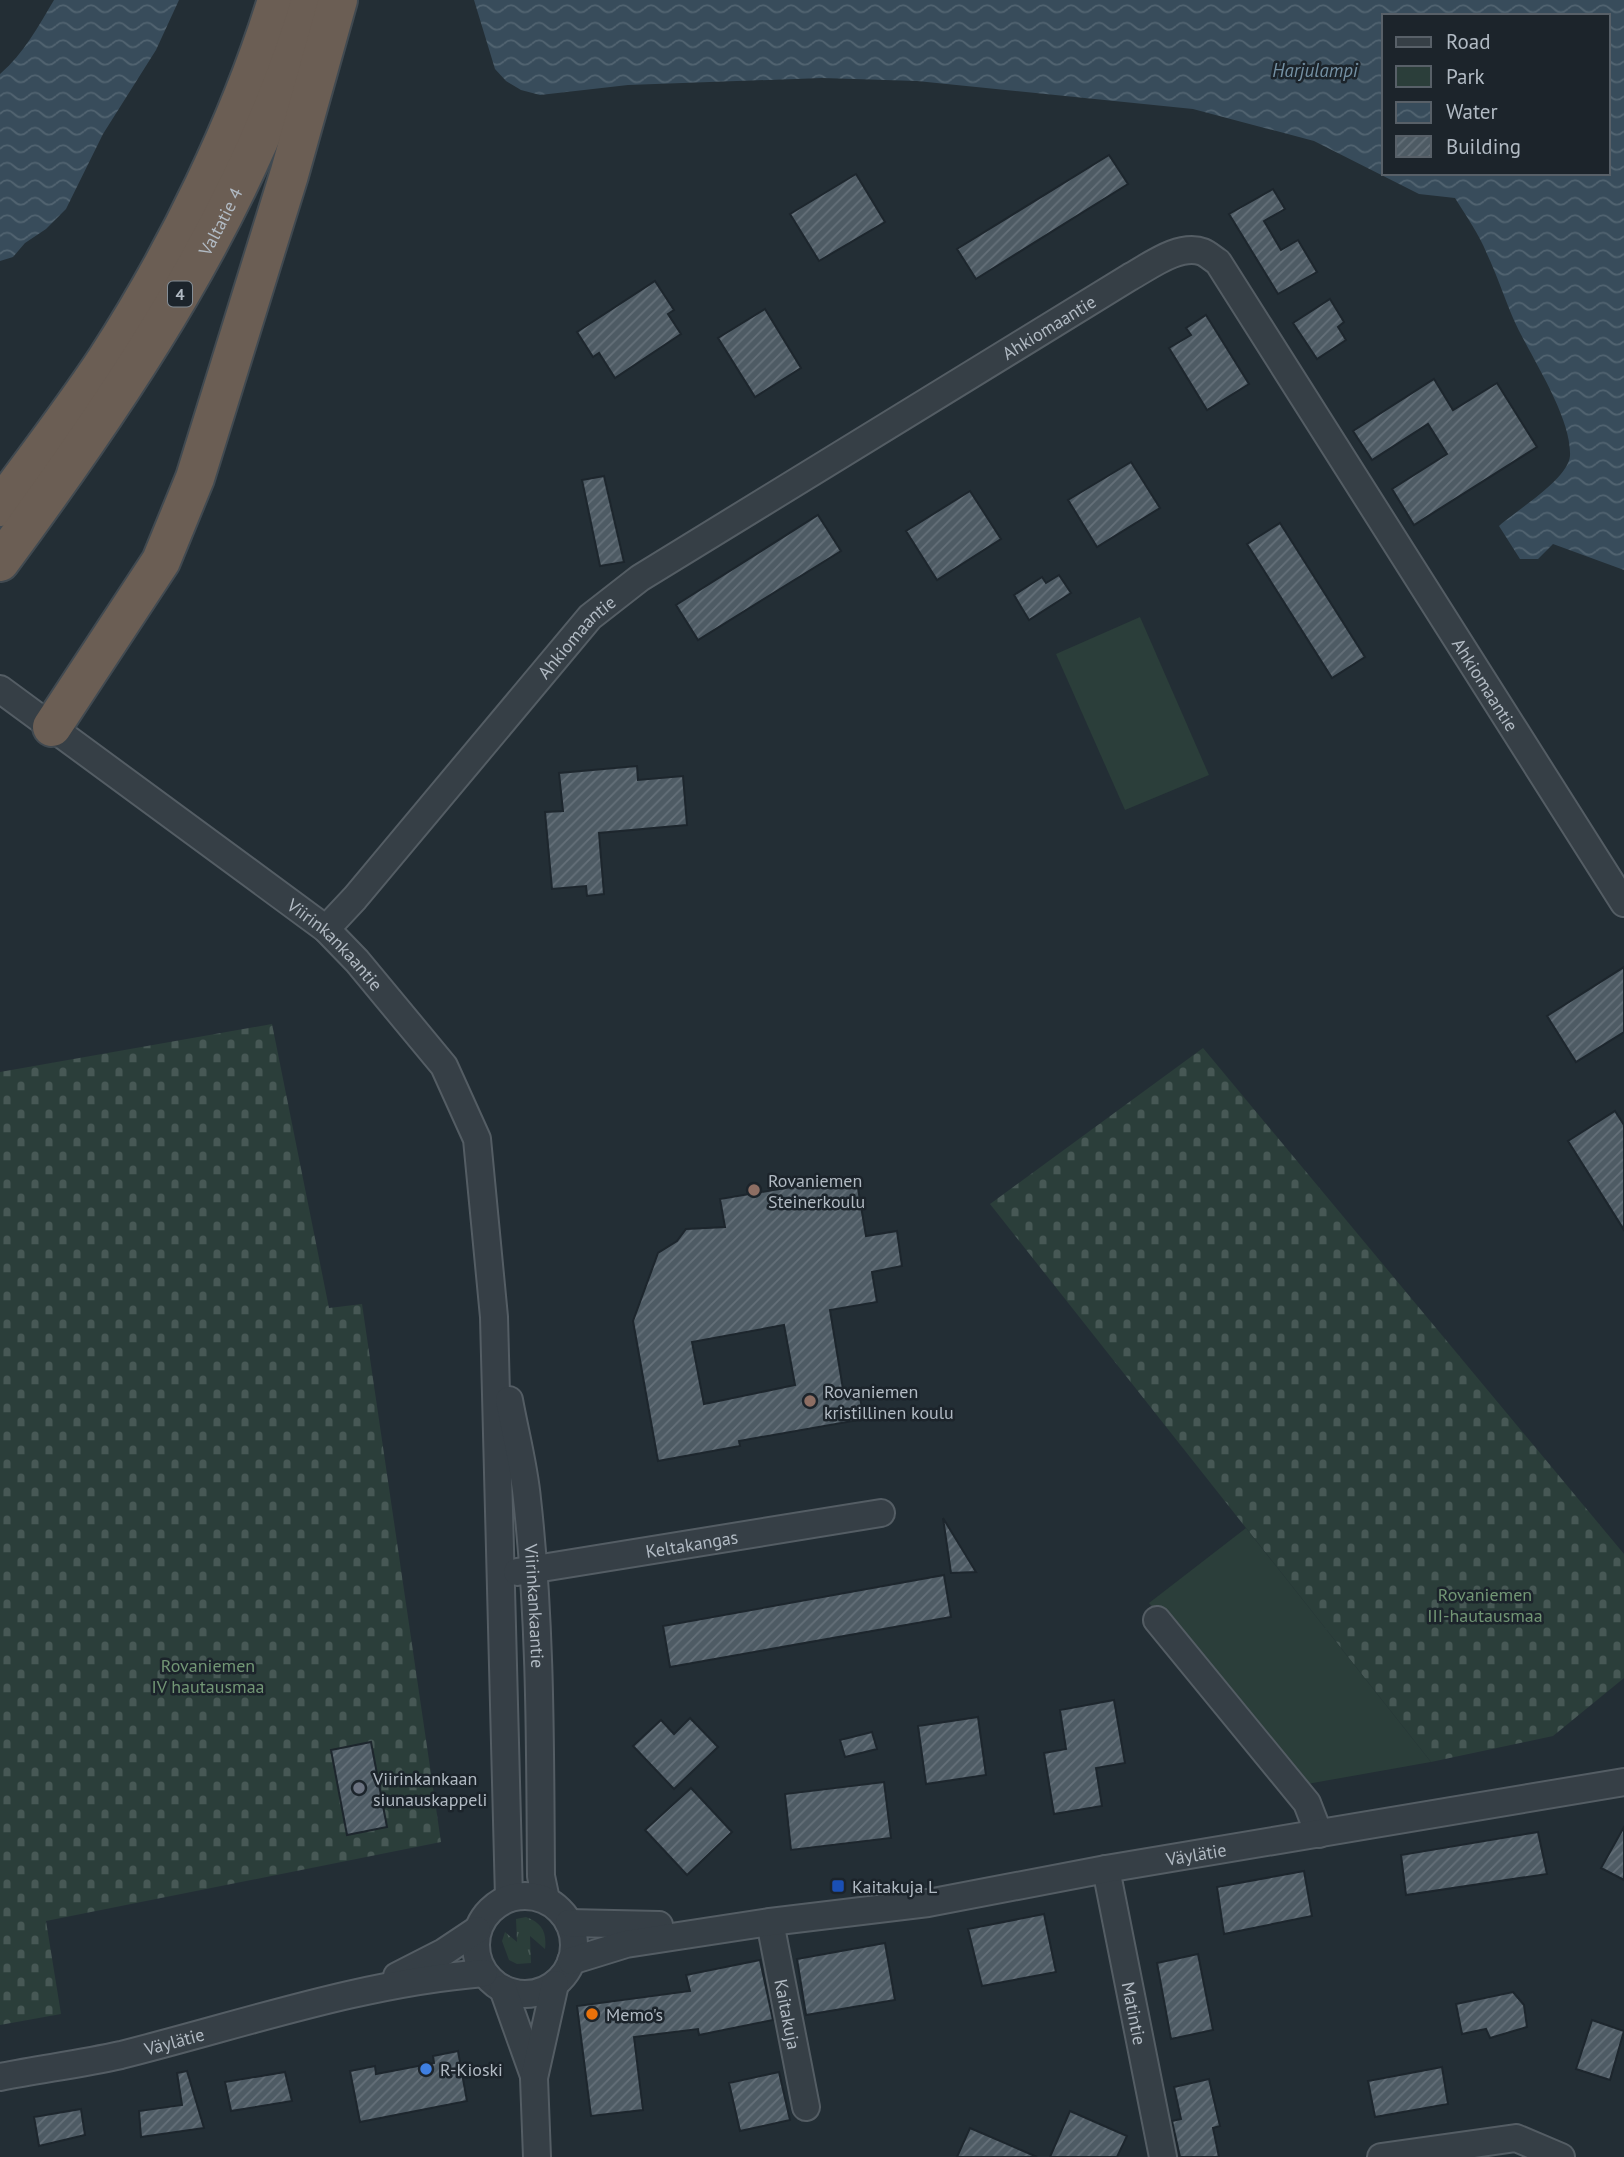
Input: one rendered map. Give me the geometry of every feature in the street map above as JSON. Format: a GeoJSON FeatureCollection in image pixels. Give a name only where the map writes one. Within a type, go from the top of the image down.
{"type":"FeatureCollection","features":[{"type":"Feature","properties":{"kind":"highway","name":"Valtatie 4"},"geometry":{"type":"LineString","coordinates":[[0,507],[69,414],[143,298],[220,150],[277,0]]}},
{"type":"Feature","properties":{"kind":"highway","name":"Valtatie 4"},"geometry":{"type":"LineString","coordinates":[[0,562],[117,398],[215,230],[257,145],[311,0]]}},
{"type":"Feature","properties":{"kind":"highway"},"geometry":{"type":"LineString","coordinates":[[52,727],[161,561],[195,478],[293,163],[338,0]]}},
{"type":"Feature","properties":{"kind":"street","name":"Ahkiomaantie"},"geometry":{"type":"LineString","coordinates":[[326,929],[355,898],[590,617],[640,578],[790,485],[1130,277],[1187,249],[1204,252],[1218,262],[1624,903]]}},
{"type":"Feature","properties":{"kind":"street","name":"Viirinkankaantie"},"geometry":{"type":"LineString","coordinates":[[0,688],[326,929],[444,1066],[477,1139],[494,1317],[509,1898]]}},
{"type":"Feature","properties":{"kind":"street","name":"Viirinkankaantie"},"geometry":{"type":"LineString","coordinates":[[494,1317],[527,1497],[537,1659],[541,1877],[545,1900]]}},
{"type":"Feature","properties":{"kind":"street","name":"Keltakangas"},"geometry":{"type":"LineString","coordinates":[[501,1574],[533,1571],[881,1513]]}},
{"type":"Feature","properties":{"kind":"street"},"geometry":{"type":"LineString","coordinates":[[1157,1620],[1307,1802],[1319,1834]]}},
{"type":"Feature","properties":{"kind":"street","name":"Väylätie"},"geometry":{"type":"LineString","coordinates":[[571,1961],[626,1944],[769,1922],[928,1903],[1106,1869],[1624,1782]]}},
{"type":"Feature","properties":{"kind":"street","name":"Matintie"},"geometry":{"type":"LineString","coordinates":[[1106,1869],[1163,2157]]}},
{"type":"Feature","properties":{"kind":"street"},"geometry":{"type":"LineString","coordinates":[[494,1981],[525,1994],[546,1990],[555,1984],[565,1973],[574,1948],[569,1923],[560,1909],[545,1900],[521,1895],[509,1898],[495,1905],[484,1916],[477,1930],[476,1953],[494,1981],[534,2078]]}},
{"type":"Feature","properties":{"kind":"street","name":"Väylätie"},"geometry":{"type":"LineString","coordinates":[[569,1923],[624,1926],[769,1922]]}},
{"type":"Feature","properties":{"kind":"street","name":"Kaitakuja"},"geometry":{"type":"LineString","coordinates":[[769,1922],[806,2107]]}},
{"type":"Feature","properties":{"kind":"street","name":"Väylätie"},"geometry":{"type":"LineString","coordinates":[[346,1996],[410,1971],[477,1930]]}},
{"type":"Feature","properties":{"kind":"street","name":"Väylätie"},"geometry":{"type":"LineString","coordinates":[[0,2077],[117,2056],[346,1996],[417,1981],[494,1981]]}},
{"type":"Feature","properties":{"kind":"street"},"geometry":{"type":"LineString","coordinates":[[537,2157],[534,2078],[555,1984]]}},
{"type":"Feature","properties":{"kind":"street"},"geometry":{"type":"LineString","coordinates":[[1381,2157],[1516,2138],[1561,2157]]}},
{"type":"Feature","properties":{"kind":"green space"},"geometry":{"type":"Polygon","coordinates":[[[1140,617],[1209,775],[1125,810],[1056,654],[1140,617]]]}},
{"type":"Feature","properties":{"kind":"green space","name":"Rovaniemen IV hautausmaa"},"geometry":{"type":"Polygon","coordinates":[[[272,1024],[329,1308],[362,1304],[441,1842],[46,1921],[61,2014],[0,2025],[0,1072],[272,1024]]]}},
{"type":"Feature","properties":{"kind":"green space","name":"Rovaniemen III-hautausmaa"},"geometry":{"type":"Polygon","coordinates":[[[1203,1048],[1624,1554],[1624,1678],[1553,1736],[1431,1762],[990,1204],[1203,1048]]]}},
{"type":"Feature","properties":{"kind":"green space"},"geometry":{"type":"Polygon","coordinates":[[[1246,1528],[1431,1762],[1296,1786],[1149,1603],[1246,1528]]]}},
{"type":"Feature","properties":{"kind":"green space"},"geometry":{"type":"Polygon","coordinates":[[[526,1917],[542,1929],[545,1949],[530,1936],[531,1963],[517,1964],[509,1960],[502,1941],[505,1932],[517,1942],[516,1919],[526,1917]]]}},
{"type":"Feature","properties":{"kind":"water"},"geometry":{"type":"Polygon","coordinates":[[[54,0],[179,0],[156,50],[103,134],[66,209],[46,229],[25,243],[13,257],[0,261],[0,74],[23,48],[54,0]]]}},
{"type":"Feature","properties":{"kind":"water","name":"Harjulampi"},"geometry":{"type":"Polygon","coordinates":[[[474,0],[1624,0],[1624,570],[1553,544],[1538,559],[1520,559],[1499,526],[1561,474],[1570,456],[1569,440],[1557,405],[1513,318],[1484,247],[1455,198],[1419,194],[1314,141],[1193,109],[917,81],[822,78],[628,85],[540,95],[521,90],[506,81],[495,69],[474,0]]]}},
{"type":"Feature","properties":{"kind":"building"},"geometry":{"type":"Polygon","coordinates":[[[1109,155],[1128,184],[976,279],[957,249],[1109,155]]]}},
{"type":"Feature","properties":{"kind":"building"},"geometry":{"type":"Polygon","coordinates":[[[856,174],[885,222],[819,261],[790,214],[856,174]]]}},
{"type":"Feature","properties":{"kind":"building"},"geometry":{"type":"Polygon","coordinates":[[[1273,189],[1285,209],[1264,221],[1281,250],[1298,240],[1317,272],[1278,294],[1229,214],[1273,189]]]}},
{"type":"Feature","properties":{"kind":"building"},"geometry":{"type":"Polygon","coordinates":[[[655,281],[674,310],[668,314],[681,334],[615,378],[599,353],[593,357],[577,332],[655,281]]]}},
{"type":"Feature","properties":{"kind":"building"},"geometry":{"type":"Polygon","coordinates":[[[1330,299],[1344,322],[1338,327],[1346,340],[1317,359],[1293,323],[1330,299]]]}},
{"type":"Feature","properties":{"kind":"building"},"geometry":{"type":"Polygon","coordinates":[[[765,309],[801,368],[755,397],[718,338],[765,309]]]}},
{"type":"Feature","properties":{"kind":"building"},"geometry":{"type":"Polygon","coordinates":[[[1206,315],[1249,384],[1207,410],[1169,348],[1191,335],[1186,328],[1206,315]]]}},
{"type":"Feature","properties":{"kind":"building"},"geometry":{"type":"Polygon","coordinates":[[[1434,379],[1453,410],[1497,383],[1537,447],[1414,525],[1392,489],[1447,454],[1428,424],[1372,460],[1353,431],[1434,379]]]}},
{"type":"Feature","properties":{"kind":"building"},"geometry":{"type":"Polygon","coordinates":[[[1131,462],[1160,508],[1097,547],[1068,500],[1131,462]]]}},
{"type":"Feature","properties":{"kind":"building"},"geometry":{"type":"Polygon","coordinates":[[[604,476],[624,562],[600,566],[582,480],[604,476]]]}},
{"type":"Feature","properties":{"kind":"building"},"geometry":{"type":"Polygon","coordinates":[[[970,491],[1001,539],[937,580],[906,531],[970,491]]]}},
{"type":"Feature","properties":{"kind":"building"},"geometry":{"type":"Polygon","coordinates":[[[818,515],[841,551],[698,640],[676,605],[818,515]]]}},
{"type":"Feature","properties":{"kind":"building"},"geometry":{"type":"Polygon","coordinates":[[[1280,523],[1365,657],[1332,678],[1247,544],[1280,523]]]}},
{"type":"Feature","properties":{"kind":"building"},"geometry":{"type":"Polygon","coordinates":[[[1059,575],[1071,593],[1029,620],[1014,595],[1042,577],[1046,583],[1059,575]]]}},
{"type":"Feature","properties":{"kind":"building"},"geometry":{"type":"Polygon","coordinates":[[[637,766],[638,780],[683,776],[687,825],[599,833],[604,894],[587,896],[586,886],[552,889],[545,812],[563,811],[559,773],[637,766]]]}},
{"type":"Feature","properties":{"kind":"building"},"geometry":{"type":"Polygon","coordinates":[[[1624,967],[1624,1032],[1576,1062],[1547,1016],[1624,967]]]}},
{"type":"Feature","properties":{"kind":"building"},"geometry":{"type":"Polygon","coordinates":[[[1615,1111],[1624,1125],[1624,1230],[1568,1141],[1615,1111]]]}},
{"type":"Feature","properties":{"kind":"building"},"geometry":{"type":"Polygon","coordinates":[[[856,1176],[866,1236],[897,1231],[902,1266],[872,1272],[877,1302],[830,1310],[844,1395],[859,1392],[864,1419],[739,1441],[740,1446],[658,1461],[633,1321],[658,1253],[677,1241],[686,1229],[725,1227],[720,1199],[856,1176]],[[784,1325],[692,1342],[704,1404],[795,1385],[784,1325]]]}},
{"type":"Feature","properties":{"kind":"building"},"geometry":{"type":"Polygon","coordinates":[[[943,1518],[976,1572],[951,1573],[943,1518]]]}},
{"type":"Feature","properties":{"kind":"building"},"geometry":{"type":"Polygon","coordinates":[[[944,1575],[951,1617],[670,1667],[663,1626],[944,1575]]]}},
{"type":"Feature","properties":{"kind":"building"},"geometry":{"type":"Polygon","coordinates":[[[1114,1700],[1125,1763],[1096,1768],[1102,1806],[1054,1814],[1044,1753],[1066,1749],[1060,1710],[1114,1700]]]}},
{"type":"Feature","properties":{"kind":"building"},"geometry":{"type":"Polygon","coordinates":[[[978,1717],[986,1775],[926,1784],[918,1726],[978,1717]]]}},
{"type":"Feature","properties":{"kind":"building"},"geometry":{"type":"Polygon","coordinates":[[[690,1718],[718,1747],[674,1789],[633,1746],[661,1720],[674,1734],[690,1718]]]}},
{"type":"Feature","properties":{"kind":"building"},"geometry":{"type":"Polygon","coordinates":[[[872,1732],[877,1749],[845,1757],[840,1740],[872,1732]]]}},
{"type":"Feature","properties":{"kind":"building","name":"Viirinkankaan siunauskappeli"},"geometry":{"type":"Polygon","coordinates":[[[371,1742],[387,1827],[347,1835],[331,1750],[371,1742]]]}},
{"type":"Feature","properties":{"kind":"building"},"geometry":{"type":"Polygon","coordinates":[[[884,1782],[891,1838],[791,1850],[785,1794],[884,1782]]]}},
{"type":"Feature","properties":{"kind":"building"},"geometry":{"type":"Polygon","coordinates":[[[691,1788],[732,1832],[687,1875],[645,1830],[691,1788]]]}},
{"type":"Feature","properties":{"kind":"building"},"geometry":{"type":"Polygon","coordinates":[[[1624,1827],[1624,1880],[1601,1868],[1624,1827]]]}},
{"type":"Feature","properties":{"kind":"building"},"geometry":{"type":"Polygon","coordinates":[[[1538,1832],[1547,1874],[1406,1895],[1401,1855],[1538,1832]]]}},
{"type":"Feature","properties":{"kind":"building"},"geometry":{"type":"Polygon","coordinates":[[[1304,1871],[1312,1916],[1224,1934],[1217,1887],[1304,1871]]]}},
{"type":"Feature","properties":{"kind":"building"},"geometry":{"type":"Polygon","coordinates":[[[1044,1914],[1056,1972],[982,1986],[968,1929],[1044,1914]]]}},
{"type":"Feature","properties":{"kind":"building"},"geometry":{"type":"Polygon","coordinates":[[[885,1943],[895,2000],[806,2015],[797,1959],[885,1943]]]}},
{"type":"Feature","properties":{"kind":"building"},"geometry":{"type":"Polygon","coordinates":[[[1198,1954],[1213,2030],[1171,2039],[1157,1963],[1198,1954]]]}},
{"type":"Feature","properties":{"kind":"building"},"geometry":{"type":"Polygon","coordinates":[[[760,1960],[773,2020],[699,2035],[698,2029],[634,2037],[643,2110],[591,2116],[577,2006],[690,1991],[686,1975],[760,1960]]]}},
{"type":"Feature","properties":{"kind":"building"},"geometry":{"type":"Polygon","coordinates":[[[1513,1992],[1524,2005],[1527,2027],[1490,2038],[1486,2029],[1462,2034],[1456,2004],[1513,1992]]]}},
{"type":"Feature","properties":{"kind":"building"},"geometry":{"type":"Polygon","coordinates":[[[1592,2020],[1624,2031],[1610,2080],[1576,2069],[1592,2020]]]}},
{"type":"Feature","properties":{"kind":"building"},"geometry":{"type":"Polygon","coordinates":[[[458,2051],[467,2101],[360,2122],[350,2071],[375,2066],[376,2074],[434,2063],[433,2056],[458,2051]]]}},
{"type":"Feature","properties":{"kind":"building"},"geometry":{"type":"Polygon","coordinates":[[[1442,2067],[1448,2104],[1375,2117],[1368,2081],[1442,2067]]]}},
{"type":"Feature","properties":{"kind":"building"},"geometry":{"type":"Polygon","coordinates":[[[187,2071],[204,2128],[141,2137],[139,2111],[182,2105],[177,2073],[187,2071]]]}},
{"type":"Feature","properties":{"kind":"building"},"geometry":{"type":"Polygon","coordinates":[[[285,2072],[292,2101],[231,2111],[225,2082],[285,2072]]]}},
{"type":"Feature","properties":{"kind":"building"},"geometry":{"type":"Polygon","coordinates":[[[779,2072],[790,2120],[740,2131],[729,2083],[779,2072]]]}},
{"type":"Feature","properties":{"kind":"building"},"geometry":{"type":"Polygon","coordinates":[[[1209,2079],[1220,2126],[1213,2128],[1219,2157],[1180,2157],[1172,2121],[1181,2119],[1174,2087],[1209,2079]]]}},
{"type":"Feature","properties":{"kind":"building"},"geometry":{"type":"Polygon","coordinates":[[[81,2109],[85,2135],[39,2146],[34,2117],[81,2109]]]}},
{"type":"Feature","properties":{"kind":"building"},"geometry":{"type":"Polygon","coordinates":[[[1070,2111],[1127,2136],[1117,2157],[1050,2157],[1070,2111]]]}},
{"type":"Feature","properties":{"kind":"building"},"geometry":{"type":"Polygon","coordinates":[[[970,2128],[1037,2157],[957,2157],[970,2128]]]}},
{"type":"Feature","properties":{"kind":"place","name":"Rovaniemen Steinerkoulu"},"geometry":{"type":"Point","coordinates":[754,1190]}},
{"type":"Feature","properties":{"kind":"place","name":"Rovaniemen kristillinen koulu"},"geometry":{"type":"Point","coordinates":[810,1401]}},
{"type":"Feature","properties":{"kind":"place","name":"Viirinkankaan siunauskappeli"},"geometry":{"type":"Point","coordinates":[359,1788]}},
{"type":"Feature","properties":{"kind":"place","name":"Kaitakuja L"},"geometry":{"type":"Point","coordinates":[838,1886]}},
{"type":"Feature","properties":{"kind":"place","name":"Memo's"},"geometry":{"type":"Point","coordinates":[592,2014]}},
{"type":"Feature","properties":{"kind":"place","name":"R-Kioski"},"geometry":{"type":"Point","coordinates":[426,2069]}}]}
